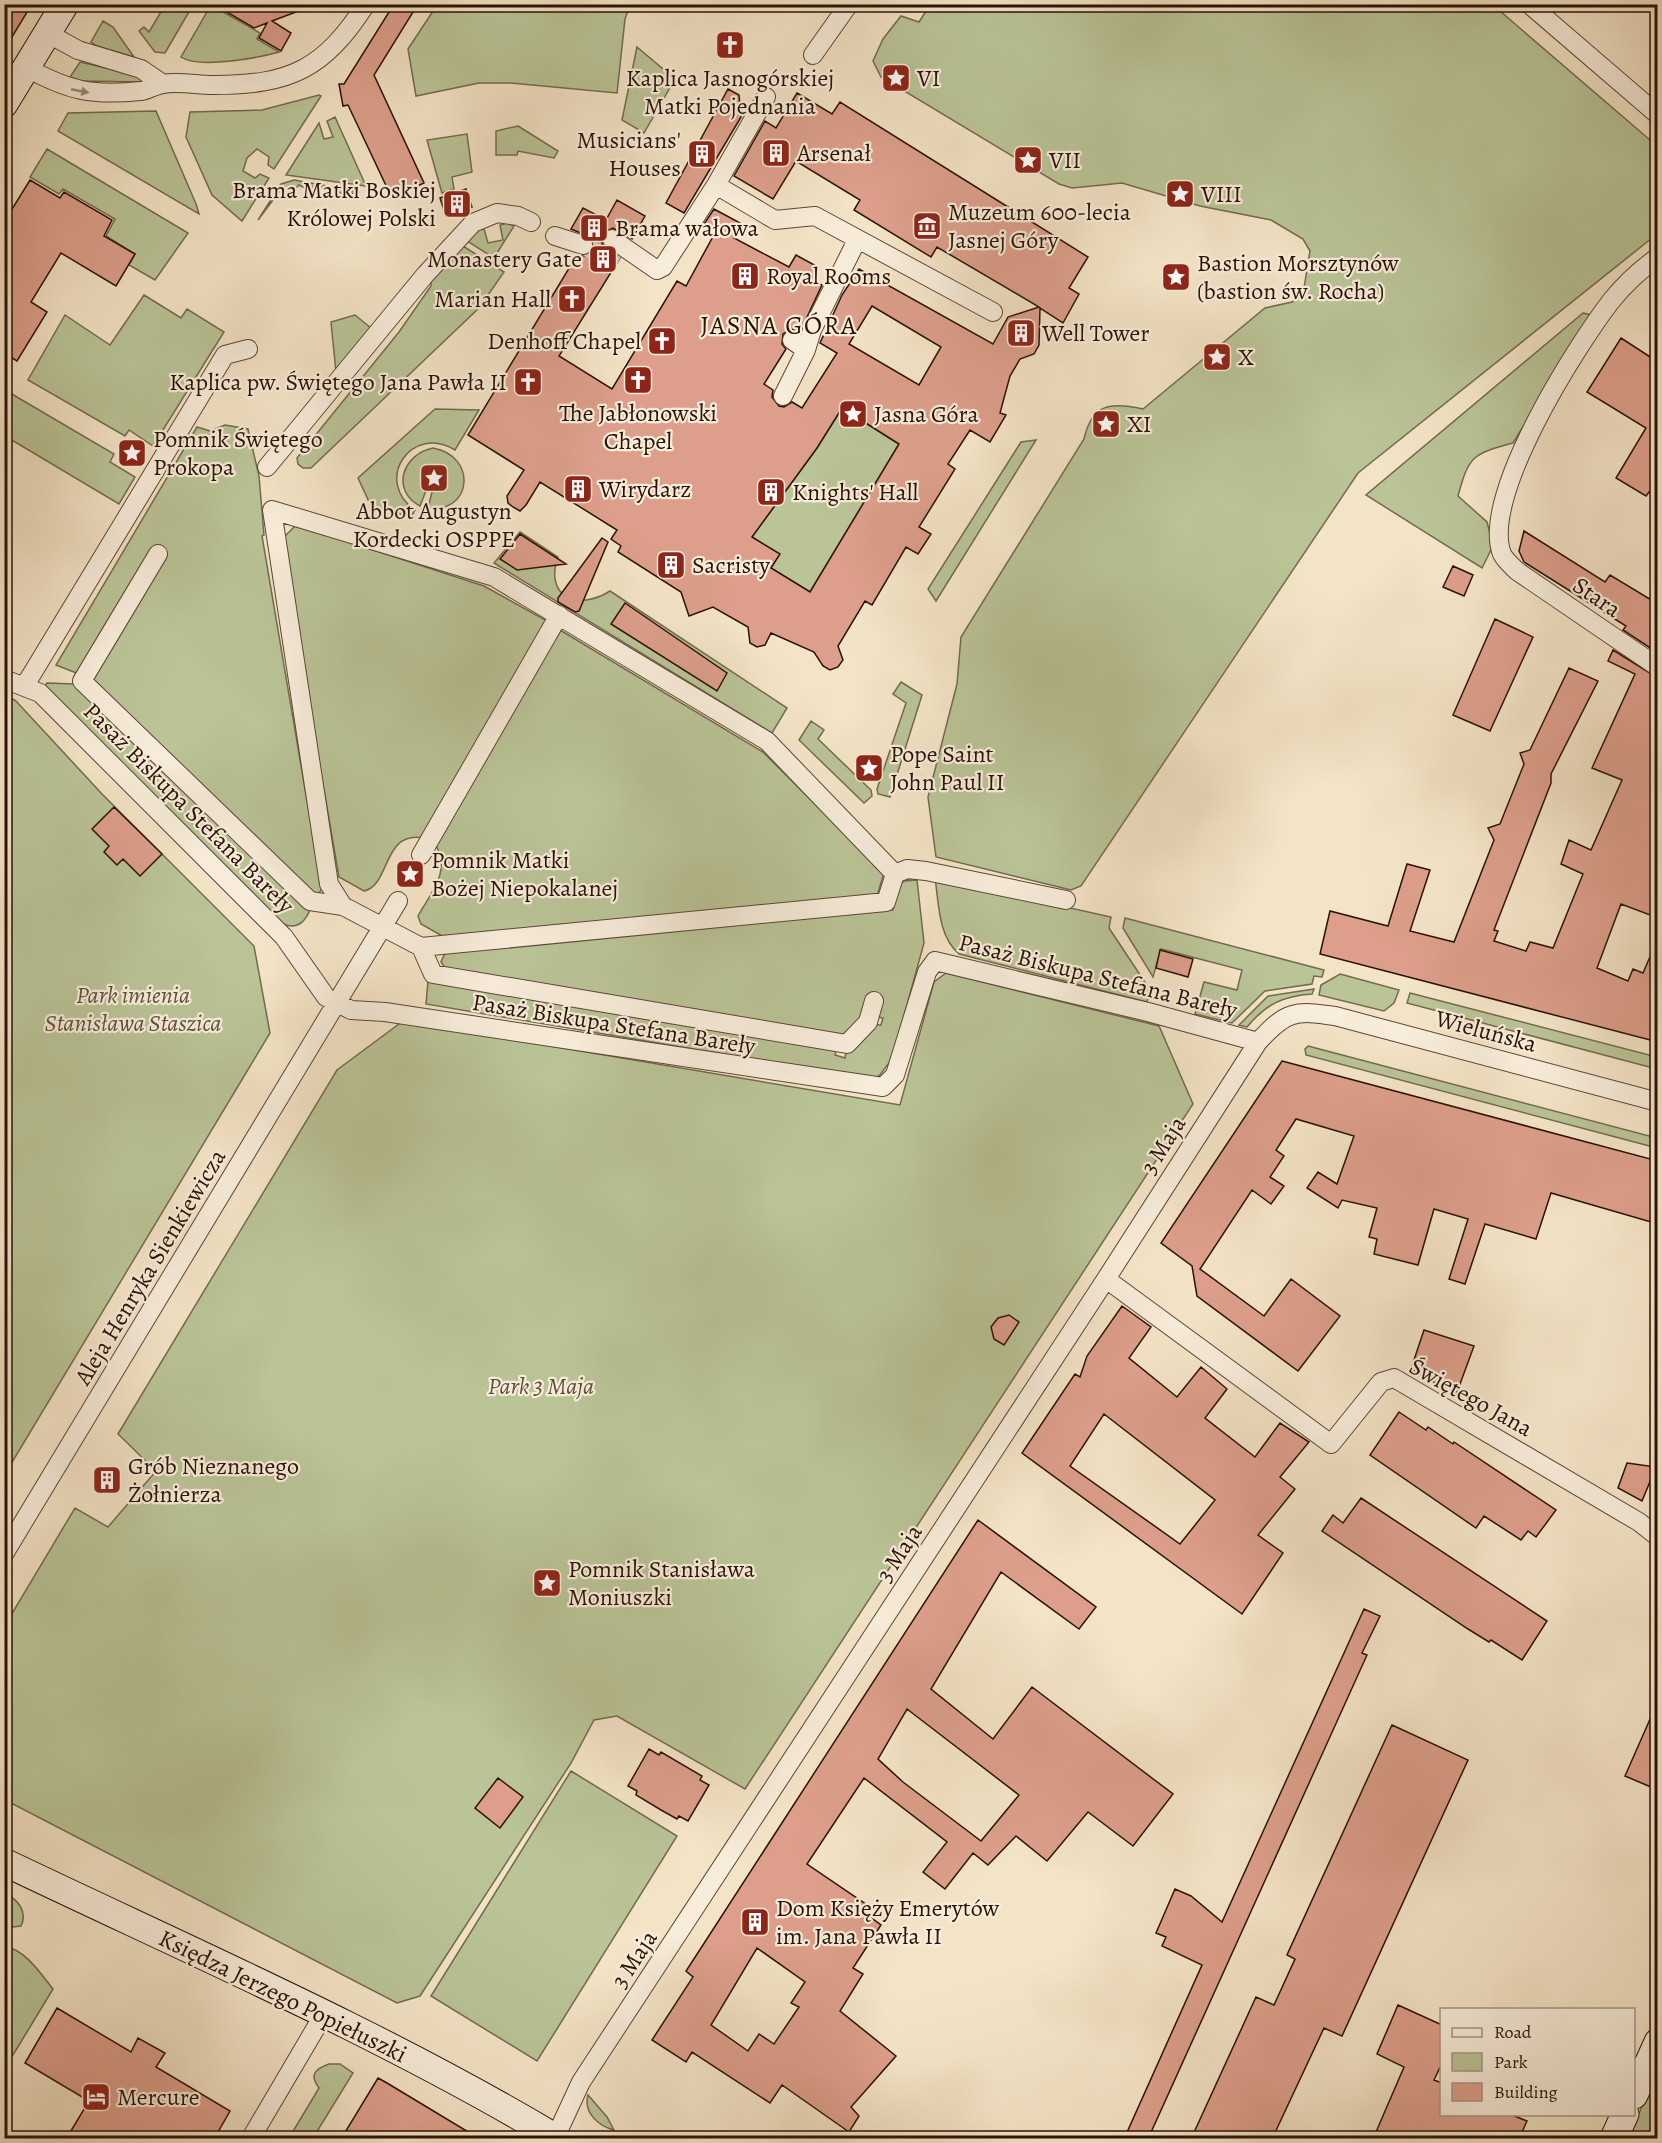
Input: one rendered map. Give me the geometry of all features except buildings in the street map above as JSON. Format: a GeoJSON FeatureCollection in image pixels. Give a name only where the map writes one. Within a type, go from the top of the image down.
{"type":"FeatureCollection","features":[{"type":"Feature","properties":{"kind":"main road"},"geometry":{"type":"LineString","coordinates":[[4,104],[64,4]]}},
{"type":"Feature","properties":{"kind":"main road","name":"Księdza Jerzego Popiełuszki"},"geometry":{"type":"LineString","coordinates":[[4,1862],[324,2013],[458,2082],[555,2138]]}},
{"type":"Feature","properties":{"kind":"main road"},"geometry":{"type":"LineString","coordinates":[[1635,2093],[1658,2042]]}},
{"type":"Feature","properties":{"kind":"main road"},"geometry":{"type":"LineString","coordinates":[[1614,2139],[1625,2116]]}},
{"type":"Feature","properties":{"kind":"street"},"geometry":{"type":"LineString","coordinates":[[27,68],[58,85],[83,93],[143,91],[163,84],[215,85],[263,82],[300,70],[330,52],[341,42],[366,4]]}},
{"type":"Feature","properties":{"kind":"street"},"geometry":{"type":"LineString","coordinates":[[813,55],[849,4]]}},
{"type":"Feature","properties":{"kind":"street"},"geometry":{"type":"LineString","coordinates":[[1529,4],[1658,116]]}},
{"type":"Feature","properties":{"kind":"street"},"geometry":{"type":"LineString","coordinates":[[47,33],[78,50],[141,69],[163,84]]}},
{"type":"Feature","properties":{"kind":"street"},"geometry":{"type":"LineString","coordinates":[[612,239],[657,270],[663,267],[716,185],[766,97]]}},
{"type":"Feature","properties":{"kind":"street"},"geometry":{"type":"LineString","coordinates":[[716,185],[775,220],[815,216],[993,312]]}},
{"type":"Feature","properties":{"kind":"street"},"geometry":{"type":"LineString","coordinates":[[267,467],[425,275],[473,223],[497,213],[518,216],[531,222]]}},
{"type":"Feature","properties":{"kind":"street"},"geometry":{"type":"LineString","coordinates":[[555,236],[583,245]]}},
{"type":"Feature","properties":{"kind":"street"},"geometry":{"type":"LineString","coordinates":[[783,396],[799,345],[812,330],[857,240]]}},
{"type":"Feature","properties":{"kind":"street","name":"Stara"},"geometry":{"type":"LineString","coordinates":[[1658,257],[1607,307],[1570,364],[1520,454],[1508,480],[1502,507],[1502,554],[1511,566],[1658,667]]}},
{"type":"Feature","properties":{"kind":"street"},"geometry":{"type":"LineString","coordinates":[[24,687],[225,354],[248,349]]}},
{"type":"Feature","properties":{"kind":"street"},"geometry":{"type":"LineString","coordinates":[[343,906],[329,884],[272,510],[494,577],[766,741],[895,874]]}},
{"type":"Feature","properties":{"kind":"street"},"geometry":{"type":"LineString","coordinates":[[158,554],[82,681],[310,901],[343,906],[421,947],[886,902],[895,874],[907,869],[1066,900]]}},
{"type":"Feature","properties":{"kind":"street"},"geometry":{"type":"LineString","coordinates":[[421,855],[559,615]]}},
{"type":"Feature","properties":{"kind":"street","name":"Pasaż Biskupa Stefana Bareły"},"geometry":{"type":"LineString","coordinates":[[4,679],[40,693],[276,929],[307,969],[317,988],[337,1005],[351,1010],[385,1012],[883,1087],[894,1075],[927,972],[935,961],[1148,1012],[1258,1042]]}},
{"type":"Feature","properties":{"kind":"street","name":"Aleja Henryka Sienkiewicza"},"geometry":{"type":"LineString","coordinates":[[4,1554],[398,901]]}},
{"type":"Feature","properties":{"kind":"street"},"geometry":{"type":"LineString","coordinates":[[421,947],[433,974],[847,1044],[868,1022],[874,1001]]}},
{"type":"Feature","properties":{"kind":"street","name":"3 Maja"},"geometry":{"type":"LineString","coordinates":[[555,2138],[581,2082],[1106,1279],[1258,1042],[1276,1022],[1302,1011]]}},
{"type":"Feature","properties":{"kind":"street","name":"Wieluńska"},"geometry":{"type":"LineString","coordinates":[[1302,1011],[1335,1016],[1658,1102]]}},
{"type":"Feature","properties":{"kind":"street","name":"Świętego Jana"},"geometry":{"type":"LineString","coordinates":[[1106,1279],[1332,1444],[1381,1382],[1394,1378],[1639,1522],[1658,1537]]}},
{"type":"Feature","properties":{"kind":"street"},"geometry":{"type":"LineString","coordinates":[[251,2139],[324,2013]]}},
{"type":"Feature","properties":{"kind":"green space"},"geometry":{"type":"Polygon","coordinates":[[[165,5],[193,5],[165,53],[155,52],[139,31],[144,27],[149,32],[165,5]]]}},
{"type":"Feature","properties":{"kind":"green space"},"geometry":{"type":"Polygon","coordinates":[[[211,5],[260,33],[257,39],[279,52],[214,62],[201,62],[181,57],[211,5]]]}},
{"type":"Feature","properties":{"kind":"green space"},"geometry":{"type":"Polygon","coordinates":[[[437,5],[630,5],[625,19],[617,93],[511,83],[479,83],[416,96],[408,49],[437,5]]]}},
{"type":"Feature","properties":{"kind":"green space"},"geometry":{"type":"Polygon","coordinates":[[[930,5],[1493,5],[1657,146],[1657,234],[1358,473],[1081,886],[1071,890],[936,857],[928,797],[957,684],[961,637],[1084,439],[1092,418],[1104,408],[1112,406],[1143,409],[1265,308],[1292,302],[1303,294],[1310,251],[1303,239],[1271,220],[1200,206],[1122,183],[1072,188],[1059,184],[881,77],[873,61],[883,39],[901,16],[919,22],[930,5]]]}},
{"type":"Feature","properties":{"kind":"green space"},"geometry":{"type":"Polygon","coordinates":[[[103,21],[113,27],[134,57],[97,46],[91,42],[103,21]]]}},
{"type":"Feature","properties":{"kind":"green space"},"geometry":{"type":"Polygon","coordinates":[[[637,47],[675,79],[644,133],[622,120],[637,47]]]}},
{"type":"Feature","properties":{"kind":"green space"},"geometry":{"type":"Polygon","coordinates":[[[80,62],[141,76],[142,82],[82,81],[70,77],[80,62]]]}},
{"type":"Feature","properties":{"kind":"green space"},"geometry":{"type":"Polygon","coordinates":[[[321,96],[274,169],[268,165],[269,157],[257,149],[247,158],[243,171],[255,178],[260,174],[269,178],[242,221],[212,195],[186,137],[190,112],[262,110],[321,96]]]}},
{"type":"Feature","properties":{"kind":"green space"},"geometry":{"type":"Polygon","coordinates":[[[156,111],[199,214],[58,131],[68,113],[156,111]]]}},
{"type":"Feature","properties":{"kind":"green space"},"geometry":{"type":"Polygon","coordinates":[[[335,117],[366,186],[286,175],[319,123],[324,139],[333,137],[327,121],[335,117]]]}},
{"type":"Feature","properties":{"kind":"green space"},"geometry":{"type":"Polygon","coordinates":[[[518,126],[558,151],[554,158],[518,151],[517,155],[496,155],[496,131],[518,126]]]}},
{"type":"Feature","properties":{"kind":"green space"},"geometry":{"type":"Polygon","coordinates":[[[467,134],[472,172],[452,177],[454,189],[442,193],[427,140],[467,134]]]}},
{"type":"Feature","properties":{"kind":"green space"},"geometry":{"type":"Polygon","coordinates":[[[47,149],[188,233],[155,280],[129,265],[135,254],[106,236],[115,219],[63,189],[59,194],[30,177],[47,149]]]}},
{"type":"Feature","properties":{"kind":"green space"},"geometry":{"type":"Polygon","coordinates":[[[294,180],[360,192],[343,195],[330,189],[305,188],[299,185],[292,192],[284,190],[279,192],[258,220],[281,184],[294,180]]]}},
{"type":"Feature","properties":{"kind":"green space"},"geometry":{"type":"Polygon","coordinates":[[[507,223],[514,226],[494,258],[467,241],[480,229],[484,229],[488,243],[503,240],[500,225],[507,223]]]}},
{"type":"Feature","properties":{"kind":"green space"},"geometry":{"type":"Polygon","coordinates":[[[463,246],[504,272],[479,308],[311,468],[303,468],[298,464],[297,458],[399,332],[431,286],[431,280],[463,246]]]}},
{"type":"Feature","properties":{"kind":"green space"},"geometry":{"type":"Polygon","coordinates":[[[144,295],[181,318],[187,309],[224,332],[153,446],[129,430],[125,436],[28,380],[65,315],[110,345],[144,295]]]}},
{"type":"Feature","properties":{"kind":"green space"},"geometry":{"type":"Polygon","coordinates":[[[1583,313],[1592,315],[1513,443],[1481,454],[1470,464],[1466,472],[1458,496],[1487,522],[1493,546],[1482,568],[1366,495],[1583,313]]]}},
{"type":"Feature","properties":{"kind":"green space"},"geometry":{"type":"Polygon","coordinates":[[[355,315],[371,328],[336,372],[331,322],[355,315]]]}},
{"type":"Feature","properties":{"kind":"green space"},"geometry":{"type":"Polygon","coordinates":[[[5,390],[114,454],[110,462],[135,477],[119,504],[5,436],[5,390]]]}},
{"type":"Feature","properties":{"kind":"green space"},"geometry":{"type":"Polygon","coordinates":[[[842,408],[899,444],[810,592],[771,568],[779,554],[752,537],[817,448],[842,408]]]}},
{"type":"Feature","properties":{"kind":"green space"},"geometry":{"type":"Polygon","coordinates":[[[435,409],[479,410],[455,450],[439,444],[424,444],[412,449],[403,459],[398,471],[397,485],[403,498],[415,510],[411,517],[371,506],[358,478],[435,409]]]}},
{"type":"Feature","properties":{"kind":"green space"},"geometry":{"type":"Polygon","coordinates":[[[225,425],[248,429],[259,476],[264,535],[262,536],[322,889],[318,894],[310,894],[94,680],[92,672],[79,674],[56,665],[197,427],[210,431],[225,425]]]}},
{"type":"Feature","properties":{"kind":"green space"},"geometry":{"type":"Polygon","coordinates":[[[1036,440],[936,601],[928,589],[1021,442],[1036,440]]]}},
{"type":"Feature","properties":{"kind":"green space"},"geometry":{"type":"Polygon","coordinates":[[[433,448],[448,453],[457,462],[463,472],[464,483],[461,494],[454,502],[443,507],[428,508],[434,484],[438,485],[441,474],[430,470],[426,481],[429,483],[420,506],[405,491],[403,482],[404,473],[414,457],[433,448]]]}},
{"type":"Feature","properties":{"kind":"green space"},"geometry":{"type":"Polygon","coordinates":[[[296,525],[484,586],[547,621],[424,838],[410,838],[401,842],[373,887],[364,891],[339,877],[281,540],[296,525]]]}},
{"type":"Feature","properties":{"kind":"green space"},"geometry":{"type":"Polygon","coordinates":[[[520,532],[558,557],[555,571],[556,582],[566,596],[575,600],[586,600],[610,591],[787,708],[772,733],[494,563],[520,532]]]}},
{"type":"Feature","properties":{"kind":"green space"},"geometry":{"type":"Polygon","coordinates":[[[560,630],[763,752],[884,873],[877,896],[451,941],[421,924],[418,916],[434,890],[441,872],[440,854],[435,844],[560,630]]]}},
{"type":"Feature","properties":{"kind":"green space"},"geometry":{"type":"Polygon","coordinates":[[[901,682],[922,695],[890,797],[878,794],[877,789],[906,703],[893,694],[901,682]]]}},
{"type":"Feature","properties":{"kind":"green space"},"geometry":{"type":"Polygon","coordinates":[[[47,683],[74,684],[92,696],[310,910],[306,918],[300,924],[288,926],[283,924],[45,686],[47,683]]]}},
{"type":"Feature","properties":{"kind":"green space","name":"Park imienia Stanisława Staszica"},"geometry":{"type":"Polygon","coordinates":[[[5,694],[16,701],[102,794],[254,946],[270,1033],[5,1474],[5,694]]]}},
{"type":"Feature","properties":{"kind":"green space"},"geometry":{"type":"Polygon","coordinates":[[[811,721],[824,730],[818,739],[871,790],[872,796],[864,803],[799,740],[811,721]]]}},
{"type":"Feature","properties":{"kind":"green space"},"geometry":{"type":"Polygon","coordinates":[[[935,878],[1111,917],[1109,928],[1150,990],[1147,1002],[959,954],[952,947],[943,929],[935,878]]]}},
{"type":"Feature","properties":{"kind":"green space"},"geometry":{"type":"Polygon","coordinates":[[[917,880],[924,943],[892,1059],[879,1076],[870,1079],[426,1004],[428,981],[837,1048],[835,1055],[845,1058],[846,1052],[877,1025],[881,1025],[883,1018],[867,1020],[845,1037],[446,969],[441,962],[446,951],[874,908],[893,910],[898,886],[904,881],[917,880]]]}},
{"type":"Feature","properties":{"kind":"green space"},"geometry":{"type":"Polygon","coordinates":[[[1125,918],[1324,970],[1322,977],[1314,976],[1312,984],[1265,991],[1232,1023],[1195,1014],[1204,982],[1237,990],[1242,970],[1161,949],[1153,977],[1123,928],[1125,918]]]}},
{"type":"Feature","properties":{"kind":"green space","name":"Park 3 Maja"},"geometry":{"type":"Polygon","coordinates":[[[946,973],[1159,1026],[1193,1104],[745,1789],[617,1716],[594,1720],[571,1763],[420,1996],[397,2003],[9,1802],[4,1783],[4,1627],[75,1508],[108,1527],[156,1471],[118,1434],[337,1070],[403,1021],[900,1105],[934,982],[946,973]]]}},
{"type":"Feature","properties":{"kind":"green space"},"geometry":{"type":"Polygon","coordinates":[[[1340,974],[1399,990],[1394,1003],[1384,1011],[1319,995],[1321,985],[1340,974]]]}},
{"type":"Feature","properties":{"kind":"green space"},"geometry":{"type":"Polygon","coordinates":[[[1314,989],[1312,994],[1284,999],[1268,1007],[1247,1027],[1239,1025],[1268,996],[1314,989]]]}},
{"type":"Feature","properties":{"kind":"green space"},"geometry":{"type":"Polygon","coordinates":[[[1410,993],[1657,1057],[1657,1069],[1407,1003],[1410,993]]]}},
{"type":"Feature","properties":{"kind":"green space"},"geometry":{"type":"Polygon","coordinates":[[[1308,1046],[1657,1138],[1657,1148],[1306,1055],[1305,1049],[1308,1046]]]}},
{"type":"Feature","properties":{"kind":"green space"},"geometry":{"type":"Polygon","coordinates":[[[571,1771],[677,1836],[537,2061],[431,1996],[571,1771]]]}},
{"type":"Feature","properties":{"kind":"green space"},"geometry":{"type":"Polygon","coordinates":[[[4,1893],[20,1906],[23,1916],[21,1926],[12,1927],[5,1923],[4,1893]]]}},
{"type":"Feature","properties":{"kind":"green space"},"geometry":{"type":"Polygon","coordinates":[[[4,1946],[26,1957],[53,1989],[10,2060],[4,2059],[4,1946]]]}},
{"type":"Feature","properties":{"kind":"green space"},"geometry":{"type":"Polygon","coordinates":[[[329,2064],[340,2064],[353,2073],[313,2138],[289,2138],[319,2088],[314,2079],[315,2073],[329,2064]]]}},
{"type":"Feature","properties":{"kind":"green space"},"geometry":{"type":"Polygon","coordinates":[[[1657,2073],[1657,2138],[1628,2138],[1657,2073]]]}},
{"type":"Feature","properties":{"kind":"green space"},"geometry":{"type":"Polygon","coordinates":[[[588,2095],[607,2117],[614,2130],[597,2122],[593,2117],[588,2107],[588,2095]]]}},
{"type":"Feature","properties":{"kind":"tunnel"},"geometry":{"type":"LineString","coordinates":[[583,245],[617,264]]}},
{"type":"Feature","properties":{"kind":"place","name":"Kaplica Jasnogórskiej Matki Pojednania"},"geometry":{"type":"Point","coordinates":[730,45]}},
{"type":"Feature","properties":{"kind":"place","name":"VI"},"geometry":{"type":"Point","coordinates":[896,78]}},
{"type":"Feature","properties":{"kind":"place","name":"Arsenał"},"geometry":{"type":"Point","coordinates":[776,153]}},
{"type":"Feature","properties":{"kind":"place","name":"Musicians' Houses"},"geometry":{"type":"Point","coordinates":[702,154]}},
{"type":"Feature","properties":{"kind":"place","name":"VII"},"geometry":{"type":"Point","coordinates":[1028,160]}},
{"type":"Feature","properties":{"kind":"place","name":"VIII"},"geometry":{"type":"Point","coordinates":[1180,194]}},
{"type":"Feature","properties":{"kind":"place","name":"Brama Matki Boskiej Królowej Polski"},"geometry":{"type":"Point","coordinates":[457,204]}},
{"type":"Feature","properties":{"kind":"place","name":"Muzeum 600-lecia Jasnej Góry"},"geometry":{"type":"Point","coordinates":[927,226]}},
{"type":"Feature","properties":{"kind":"place","name":"Brama wałowa"},"geometry":{"type":"Point","coordinates":[594,228]}},
{"type":"Feature","properties":{"kind":"place","name":"Monastery Gate"},"geometry":{"type":"Point","coordinates":[603,259]}},
{"type":"Feature","properties":{"kind":"place","name":"Royal Rooms"},"geometry":{"type":"Point","coordinates":[745,276]}},
{"type":"Feature","properties":{"kind":"place","name":"Bastion Morsztynów (bastion św. Rocha)"},"geometry":{"type":"Point","coordinates":[1176,277]}},
{"type":"Feature","properties":{"kind":"place","name":"Marian Hall"},"geometry":{"type":"Point","coordinates":[572,299]}},
{"type":"Feature","properties":{"kind":"place","name":"Well Tower"},"geometry":{"type":"Point","coordinates":[1021,333]}},
{"type":"Feature","properties":{"kind":"place","name":"Denhoff Chapel"},"geometry":{"type":"Point","coordinates":[662,341]}},
{"type":"Feature","properties":{"kind":"place","name":"X"},"geometry":{"type":"Point","coordinates":[1217,357]}},
{"type":"Feature","properties":{"kind":"place","name":"The Jabłonowski Chapel"},"geometry":{"type":"Point","coordinates":[638,380]}},
{"type":"Feature","properties":{"kind":"place","name":"Kaplica pw. Świętego Jana Pawła II"},"geometry":{"type":"Point","coordinates":[528,382]}},
{"type":"Feature","properties":{"kind":"place","name":"Jasna Góra"},"geometry":{"type":"Point","coordinates":[853,414]}},
{"type":"Feature","properties":{"kind":"place","name":"XI"},"geometry":{"type":"Point","coordinates":[1106,424]}},
{"type":"Feature","properties":{"kind":"place","name":"Pomnik Świętego Prokopa"},"geometry":{"type":"Point","coordinates":[132,453]}},
{"type":"Feature","properties":{"kind":"place","name":"Abbot Augustyn Kordecki OSPPE"},"geometry":{"type":"Point","coordinates":[434,478]}},
{"type":"Feature","properties":{"kind":"place","name":"Wirydarz"},"geometry":{"type":"Point","coordinates":[578,489]}},
{"type":"Feature","properties":{"kind":"place","name":"Knights' Hall"},"geometry":{"type":"Point","coordinates":[771,492]}},
{"type":"Feature","properties":{"kind":"place","name":"Sacristy"},"geometry":{"type":"Point","coordinates":[671,565]}},
{"type":"Feature","properties":{"kind":"place","name":"Pope Saint John Paul II"},"geometry":{"type":"Point","coordinates":[869,768]}},
{"type":"Feature","properties":{"kind":"place","name":"Pomnik Matki Bożej Niepokalanej"},"geometry":{"type":"Point","coordinates":[410,874]}},
{"type":"Feature","properties":{"kind":"place","name":"Grób Nieznanego Żołnierza"},"geometry":{"type":"Point","coordinates":[107,1480]}},
{"type":"Feature","properties":{"kind":"place","name":"Pomnik Stanisława Moniuszki"},"geometry":{"type":"Point","coordinates":[547,1583]}},
{"type":"Feature","properties":{"kind":"place","name":"Dom Księży Emerytów im. Jana Pawła II"},"geometry":{"type":"Point","coordinates":[755,1922]}},
{"type":"Feature","properties":{"kind":"place","name":"Mercure"},"geometry":{"type":"Point","coordinates":[96,2097]}},
{"type":"Feature","properties":{"kind":"district","name":"JASNA GÓRA"},"geometry":{"type":"Point","coordinates":[779,325]}}]}
